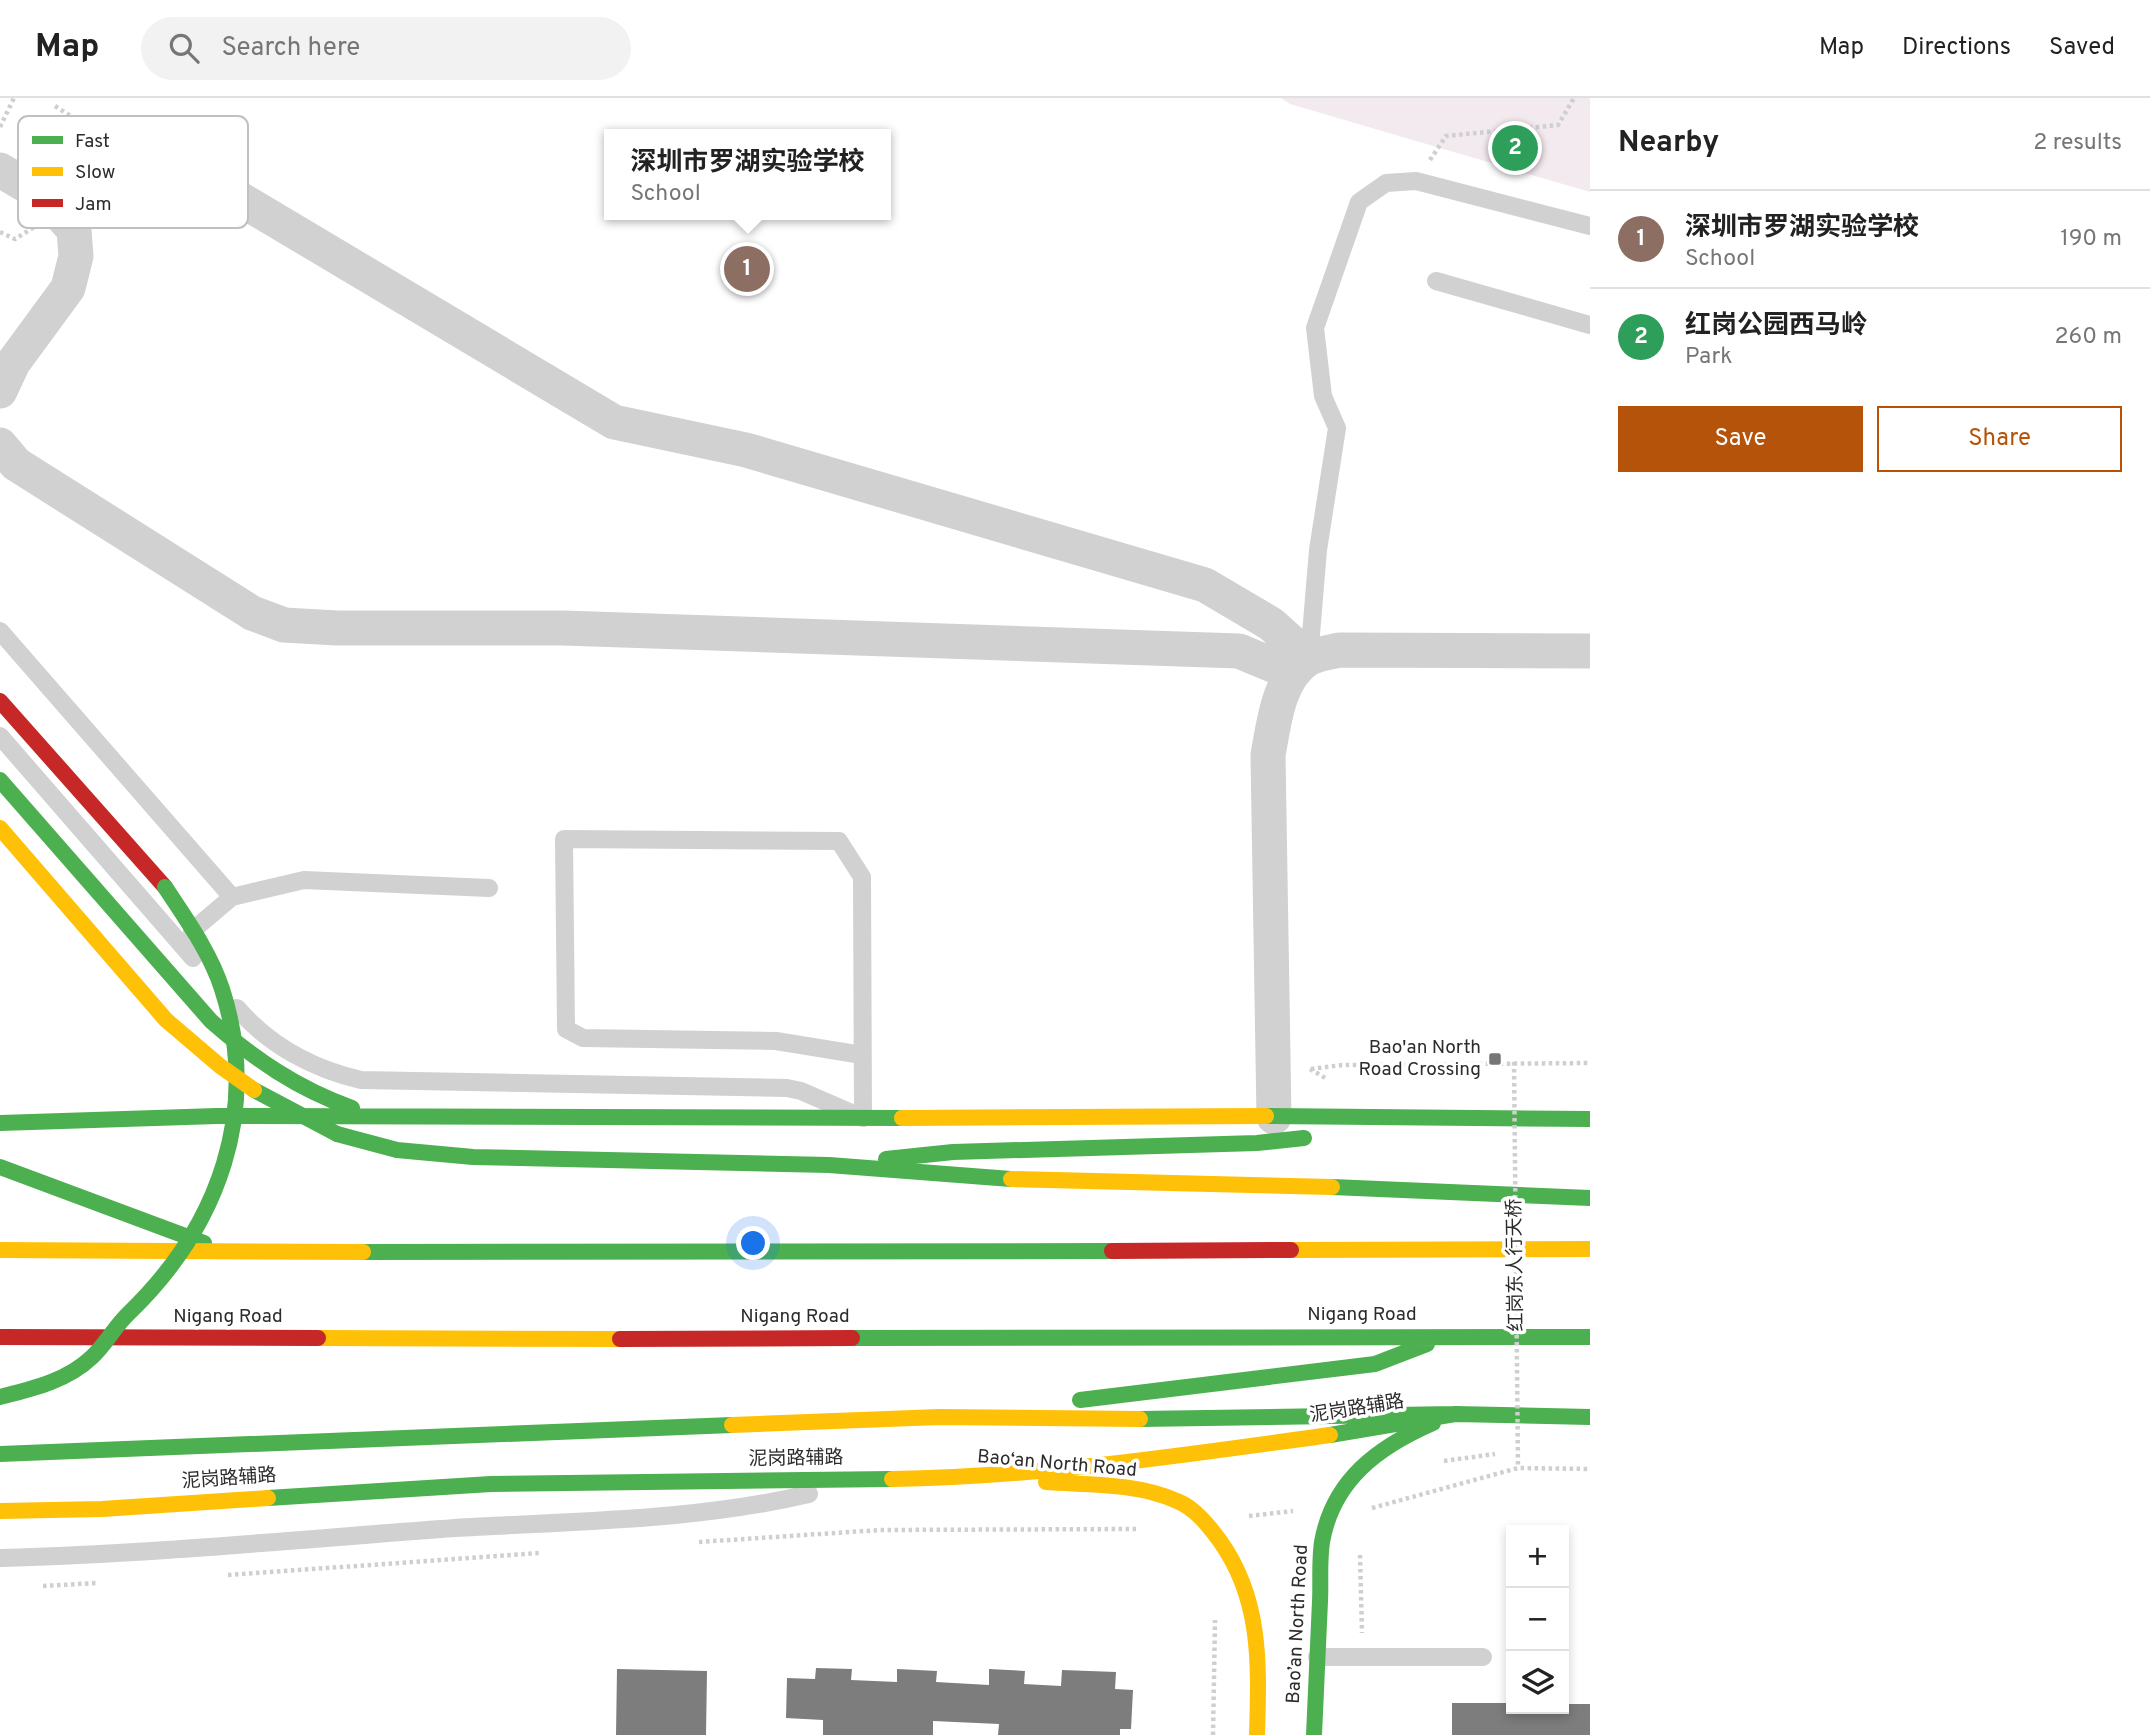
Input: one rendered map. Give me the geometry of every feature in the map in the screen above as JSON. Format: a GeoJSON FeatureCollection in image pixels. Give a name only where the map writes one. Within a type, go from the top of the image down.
{"type":"FeatureCollection","features":[{"type":"Feature","properties":{"kind":"main road"},"geometry":{"type":"LineString","coordinates":[[0,701],[184,912],[211,961],[229,1008],[236,1033],[240,1075],[237,1119],[224,1173],[202,1219],[166,1272],[90,1359],[38,1388],[0,1397]]}},
{"type":"Feature","properties":{"kind":"main road"},"geometry":{"type":"LineString","coordinates":[[0,780],[193,1004],[243,1051],[279,1076],[320,1098],[382,1117]]}},
{"type":"Feature","properties":{"kind":"main road"},"geometry":{"type":"LineString","coordinates":[[0,828],[166,1020],[220,1066],[270,1101],[337,1134],[397,1150],[473,1157],[829,1165],[1016,1180],[1284,1185],[1590,1198]]}},
{"type":"Feature","properties":{"kind":"main road"},"geometry":{"type":"LineString","coordinates":[[0,1123],[217,1116],[863,1118],[1176,1115],[1590,1119]]}},
{"type":"Feature","properties":{"kind":"main road"},"geometry":{"type":"LineString","coordinates":[[829,1165],[953,1152],[1257,1143],[1459,1119]]}},
{"type":"Feature","properties":{"kind":"main road"},"geometry":{"type":"LineString","coordinates":[[0,1167],[229,1252]]}},
{"type":"Feature","properties":{"kind":"main road"},"geometry":{"type":"LineString","coordinates":[[0,1250],[229,1252],[1590,1249]]}},
{"type":"Feature","properties":{"kind":"main road"},"geometry":{"type":"LineString","coordinates":[[939,1417],[1375,1364],[1451,1335]]}},
{"type":"Feature","properties":{"kind":"main road","name":"Nigang Road"},"geometry":{"type":"LineString","coordinates":[[0,1337],[1590,1337]]}},
{"type":"Feature","properties":{"kind":"main road"},"geometry":{"type":"LineString","coordinates":[[0,1454],[121,1452],[269,1442],[939,1417],[1102,1420],[1455,1414]]}},
{"type":"Feature","properties":{"kind":"main road","name":"泥岗路辅路"},"geometry":{"type":"LineString","coordinates":[[0,1510],[102,1509],[491,1484],[964,1478],[1118,1464],[1333,1435],[1455,1414],[1590,1417]]}},
{"type":"Feature","properties":{"kind":"main road","name":"Bao’an North Road"},"geometry":{"type":"LineString","coordinates":[[1314,1735],[1322,1543],[1329,1510],[1347,1482],[1369,1457],[1394,1440],[1455,1414]]}},
{"type":"Feature","properties":{"kind":"main road","name":"Bao‘an North Road"},"geometry":{"type":"LineString","coordinates":[[964,1478],[1096,1485],[1156,1494],[1181,1502],[1219,1538],[1234,1558],[1248,1585],[1258,1626],[1257,1735]]}},
{"type":"Feature","properties":{"kind":"street"},"geometry":{"type":"LineString","coordinates":[[0,170],[18,181]]}},
{"type":"Feature","properties":{"kind":"street"},"geometry":{"type":"LineString","coordinates":[[248,204],[614,422],[746,450],[1205,585],[1271,624],[1300,666]]}},
{"type":"Feature","properties":{"kind":"street"},"geometry":{"type":"LineString","coordinates":[[0,391],[13,363],[68,288],[76,256],[72,228]]}},
{"type":"Feature","properties":{"kind":"street"},"geometry":{"type":"LineString","coordinates":[[0,445],[16,464],[252,613],[285,625],[337,628],[563,628],[1239,651],[1300,666],[1339,650],[1590,651]]}},
{"type":"Feature","properties":{"kind":"street"},"geometry":{"type":"LineString","coordinates":[[1274,1117],[1268,755],[1276,712],[1300,666]]}},
{"type":"Feature","properties":{"kind":"lane"},"geometry":{"type":"LineString","coordinates":[[1300,666],[1337,428],[1323,396],[1315,328],[1359,202],[1386,183],[1416,181],[1590,226]]}},
{"type":"Feature","properties":{"kind":"lane"},"geometry":{"type":"LineString","coordinates":[[1436,281],[1590,326]]}},
{"type":"Feature","properties":{"kind":"lane"},"geometry":{"type":"LineString","coordinates":[[0,631],[232,897]]}},
{"type":"Feature","properties":{"kind":"lane"},"geometry":{"type":"LineString","coordinates":[[0,736],[179,942],[263,1034],[294,1055],[341,1076],[383,1083],[787,1088],[801,1091],[863,1118],[862,877],[839,841],[564,839],[566,1029],[583,1038],[776,1041],[862,1055]]}},
{"type":"Feature","properties":{"kind":"lane"},"geometry":{"type":"LineString","coordinates":[[179,942],[232,897],[304,880],[489,888]]}},
{"type":"Feature","properties":{"kind":"lane"},"geometry":{"type":"LineString","coordinates":[[0,1558],[125,1555],[645,1516],[764,1505],[873,1479]]}},
{"type":"Feature","properties":{"kind":"lane"},"geometry":{"type":"LineString","coordinates":[[1317,1657],[1483,1657]]}},
{"type":"Feature","properties":{"kind":"path"},"geometry":{"type":"LineString","coordinates":[[0,127],[14,98]]}},
{"type":"Feature","properties":{"kind":"path"},"geometry":{"type":"LineString","coordinates":[[1416,181],[1446,136],[1558,125],[1574,98]]}},
{"type":"Feature","properties":{"kind":"path"},"geometry":{"type":"LineString","coordinates":[[55,106],[71,116]]}},
{"type":"Feature","properties":{"kind":"path"},"geometry":{"type":"LineString","coordinates":[[31,228],[40,239]]}},
{"type":"Feature","properties":{"kind":"path"},"geometry":{"type":"LineString","coordinates":[[0,232],[15,239],[33,228]]}},
{"type":"Feature","properties":{"kind":"path","name":"红岗东人行天桥"},"geometry":{"type":"LineString","coordinates":[[1514,1062],[1518,1468]]}},
{"type":"Feature","properties":{"kind":"path"},"geometry":{"type":"LineString","coordinates":[[1310,1069],[1342,1065],[1590,1063]]}},
{"type":"Feature","properties":{"kind":"path"},"geometry":{"type":"LineString","coordinates":[[1440,1462],[1495,1454],[1522,1454]]}},
{"type":"Feature","properties":{"kind":"path"},"geometry":{"type":"LineString","coordinates":[[1386,1505],[1518,1468],[1590,1469]]}},
{"type":"Feature","properties":{"kind":"path"},"geometry":{"type":"LineString","coordinates":[[1362,1511],[1367,1502]]}},
{"type":"Feature","properties":{"kind":"path"},"geometry":{"type":"LineString","coordinates":[[1249,1516],[1301,1510]]}},
{"type":"Feature","properties":{"kind":"path"},"geometry":{"type":"LineString","coordinates":[[686,1542],[880,1530],[1147,1530]]}},
{"type":"Feature","properties":{"kind":"path"},"geometry":{"type":"LineString","coordinates":[[1360,1546],[1362,1633]]}},
{"type":"Feature","properties":{"kind":"path"},"geometry":{"type":"LineString","coordinates":[[216,1576],[551,1552]]}},
{"type":"Feature","properties":{"kind":"path"},"geometry":{"type":"LineString","coordinates":[[36,1586],[98,1583]]}},
{"type":"Feature","properties":{"kind":"path"},"geometry":{"type":"LineString","coordinates":[[1213,1735],[1214,1614]]}},
{"type":"Feature","properties":{"kind":"shaded area"},"geometry":{"type":"Polygon","coordinates":[[[1281,98],[1590,98],[1590,192],[1290,104],[1281,98]]]}},
{"type":"Feature","properties":{"kind":"building"},"geometry":{"type":"Polygon","coordinates":[[[816,1668],[852,1669],[851,1680],[897,1682],[897,1669],[937,1671],[936,1682],[989,1685],[989,1669],[1025,1671],[1024,1684],[1061,1686],[1062,1670],[1116,1672],[1115,1689],[1133,1690],[1131,1729],[1120,1729],[1120,1735],[998,1735],[999,1724],[933,1721],[933,1735],[823,1735],[823,1720],[786,1718],[787,1678],[815,1679],[816,1668]]]}},
{"type":"Feature","properties":{"kind":"building"},"geometry":{"type":"Polygon","coordinates":[[[617,1669],[707,1671],[706,1735],[616,1735],[617,1669]]]}},
{"type":"Feature","properties":{"kind":"building"},"geometry":{"type":"Polygon","coordinates":[[[1452,1703],[1506,1703],[1506,1714],[1569,1714],[1569,1704],[1590,1704],[1590,1735],[1452,1735],[1452,1703]]]}},
{"type":"Feature","properties":{"kind":"traffic: fast"},"geometry":{"type":"LineString","coordinates":[[0,780],[211,1021],[277,1072],[313,1092],[352,1108]]}},
{"type":"Feature","properties":{"kind":"traffic: fast"},"geometry":{"type":"LineString","coordinates":[[0,1397],[60,1378],[97,1352],[160,1279],[187,1243],[208,1204],[224,1164],[233,1122],[237,1078],[233,1034],[222,989],[211,962],[165,887]]}},
{"type":"Feature","properties":{"kind":"traffic: fast"},"geometry":{"type":"LineString","coordinates":[[254,1090],[337,1134]]}},
{"type":"Feature","properties":{"kind":"traffic: fast"},"geometry":{"type":"LineString","coordinates":[[0,1123],[217,1116],[902,1118]]}},
{"type":"Feature","properties":{"kind":"traffic: fast"},"geometry":{"type":"LineString","coordinates":[[1266,1116],[1590,1119]]}},
{"type":"Feature","properties":{"kind":"traffic: fast"},"geometry":{"type":"LineString","coordinates":[[337,1134],[397,1150],[473,1157],[829,1165],[1011,1179]]}},
{"type":"Feature","properties":{"kind":"traffic: fast"},"geometry":{"type":"LineString","coordinates":[[886,1159],[953,1152],[1257,1143],[1304,1138]]}},
{"type":"Feature","properties":{"kind":"traffic: fast"},"geometry":{"type":"LineString","coordinates":[[0,1167],[204,1243]]}},
{"type":"Feature","properties":{"kind":"traffic: fast"},"geometry":{"type":"LineString","coordinates":[[1332,1187],[1590,1198]]}},
{"type":"Feature","properties":{"kind":"traffic: fast"},"geometry":{"type":"LineString","coordinates":[[363,1252],[1112,1251]]}},
{"type":"Feature","properties":{"kind":"traffic: fast"},"geometry":{"type":"LineString","coordinates":[[852,1338],[1590,1337]]}},
{"type":"Feature","properties":{"kind":"traffic: fast"},"geometry":{"type":"LineString","coordinates":[[1080,1400],[1375,1364],[1427,1344]]}},
{"type":"Feature","properties":{"kind":"traffic: fast"},"geometry":{"type":"LineString","coordinates":[[1330,1435],[1455,1414],[1590,1417]]}},
{"type":"Feature","properties":{"kind":"traffic: fast"},"geometry":{"type":"LineString","coordinates":[[1140,1419],[1455,1414]]}},
{"type":"Feature","properties":{"kind":"traffic: fast"},"geometry":{"type":"LineString","coordinates":[[1314,1735],[1321,1557],[1328,1520],[1347,1483],[1361,1468],[1394,1443],[1433,1423]]}},
{"type":"Feature","properties":{"kind":"traffic: fast"},"geometry":{"type":"LineString","coordinates":[[0,1454],[732,1425]]}},
{"type":"Feature","properties":{"kind":"traffic: fast"},"geometry":{"type":"LineString","coordinates":[[268,1498],[491,1484],[892,1479]]}},
{"type":"Feature","properties":{"kind":"traffic: slow"},"geometry":{"type":"LineString","coordinates":[[0,828],[166,1020],[220,1066],[254,1090]]}},
{"type":"Feature","properties":{"kind":"traffic: slow"},"geometry":{"type":"LineString","coordinates":[[902,1118],[1266,1116]]}},
{"type":"Feature","properties":{"kind":"traffic: slow"},"geometry":{"type":"LineString","coordinates":[[1011,1179],[1332,1187]]}},
{"type":"Feature","properties":{"kind":"traffic: slow"},"geometry":{"type":"LineString","coordinates":[[1291,1250],[1590,1249]]}},
{"type":"Feature","properties":{"kind":"traffic: slow"},"geometry":{"type":"LineString","coordinates":[[0,1250],[363,1252]]}},
{"type":"Feature","properties":{"kind":"traffic: slow"},"geometry":{"type":"LineString","coordinates":[[318,1338],[620,1339]]}},
{"type":"Feature","properties":{"kind":"traffic: slow"},"geometry":{"type":"LineString","coordinates":[[732,1425],[939,1417],[1140,1419]]}},
{"type":"Feature","properties":{"kind":"traffic: slow"},"geometry":{"type":"LineString","coordinates":[[892,1479],[1057,1469],[1330,1435]]}},
{"type":"Feature","properties":{"kind":"traffic: slow"},"geometry":{"type":"LineString","coordinates":[[1046,1482],[1113,1486],[1162,1495],[1190,1508],[1211,1529],[1234,1563],[1251,1610],[1257,1658],[1257,1735]]}},
{"type":"Feature","properties":{"kind":"traffic: slow"},"geometry":{"type":"LineString","coordinates":[[0,1511],[102,1509],[268,1498]]}},
{"type":"Feature","properties":{"kind":"traffic: jam"},"geometry":{"type":"LineString","coordinates":[[0,701],[165,887]]}},
{"type":"Feature","properties":{"kind":"traffic: jam"},"geometry":{"type":"LineString","coordinates":[[1112,1251],[1291,1250]]}},
{"type":"Feature","properties":{"kind":"traffic: jam"},"geometry":{"type":"LineString","coordinates":[[0,1337],[318,1338]]}},
{"type":"Feature","properties":{"kind":"traffic: jam"},"geometry":{"type":"LineString","coordinates":[[620,1339],[852,1338]]}},
{"type":"Feature","properties":{"kind":"place","name":"红岗公园西马岭"},"geometry":{"type":"Point","coordinates":[1515,148]}},
{"type":"Feature","properties":{"kind":"place","name":"深圳市罗湖实验学校"},"geometry":{"type":"Point","coordinates":[747,269]}},
{"type":"Feature","properties":{"kind":"place","name":"Bao'an North Road Crossing"},"geometry":{"type":"Point","coordinates":[1495,1059]}}]}
